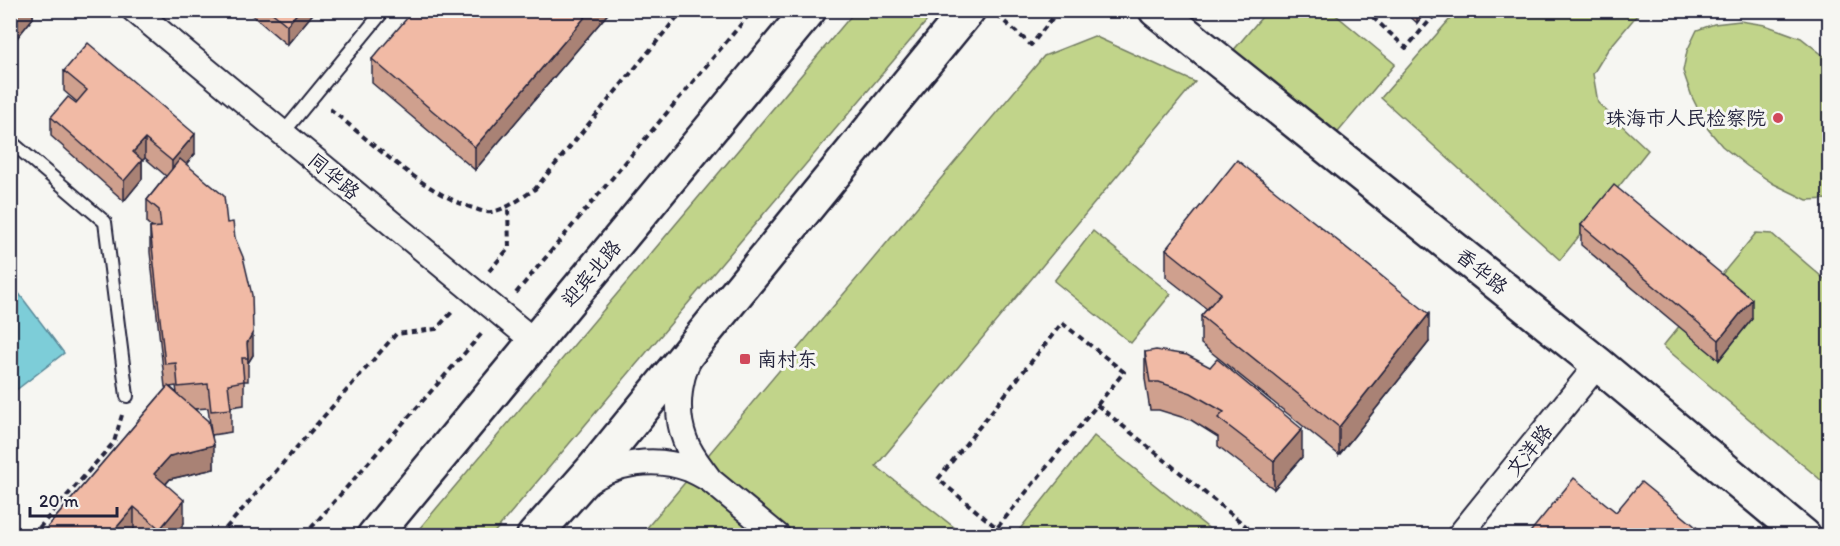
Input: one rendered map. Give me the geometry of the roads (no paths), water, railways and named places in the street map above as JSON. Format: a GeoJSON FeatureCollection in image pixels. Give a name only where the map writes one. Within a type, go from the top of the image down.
{"type":"FeatureCollection","features":[{"type":"Feature","properties":{"kind":"main road","name":"迎宾北路"},"geometry":{"type":"LineString","coordinates":[[374,536],[808,10]]}},
{"type":"Feature","properties":{"kind":"main road"},"geometry":{"type":"LineString","coordinates":[[534,536],[594,468],[968,10]]}},
{"type":"Feature","properties":{"kind":"main road","name":"香华路"},"geometry":{"type":"LineString","coordinates":[[1156,10],[1598,364],[1804,536]]}},
{"type":"Feature","properties":{"kind":"street","name":"同华路"},"geometry":{"type":"LineString","coordinates":[[134,10],[535,342]]}},
{"type":"Feature","properties":{"kind":"street"},"geometry":{"type":"LineString","coordinates":[[696,344],[682,376],[679,418],[685,441],[695,460],[710,480]]}},
{"type":"Feature","properties":{"kind":"street","name":"文洋路"},"geometry":{"type":"LineString","coordinates":[[1459,536],[1598,364]]}},
{"type":"Feature","properties":{"kind":"street"},"geometry":{"type":"LineString","coordinates":[[567,499],[593,478],[626,465],[644,462],[664,463],[688,469],[710,480],[778,536]]}},
{"type":"Feature","properties":{"kind":"lane"},"geometry":{"type":"LineString","coordinates":[[283,133],[384,10]]}},
{"type":"Feature","properties":{"kind":"lane"},"geometry":{"type":"LineString","coordinates":[[10,141],[105,222],[127,396]]}},
{"type":"Feature","properties":{"kind":"water"},"geometry":{"type":"Polygon","coordinates":[[[11,283],[64,353],[11,394],[11,283]]]}},
{"type":"Feature","properties":{"kind":"place","name":"珠海市人民检察院"},"geometry":{"type":"Point","coordinates":[1778,118]}},
{"type":"Feature","properties":{"kind":"place","name":"南村东"},"geometry":{"type":"Point","coordinates":[745,359]}}]}
